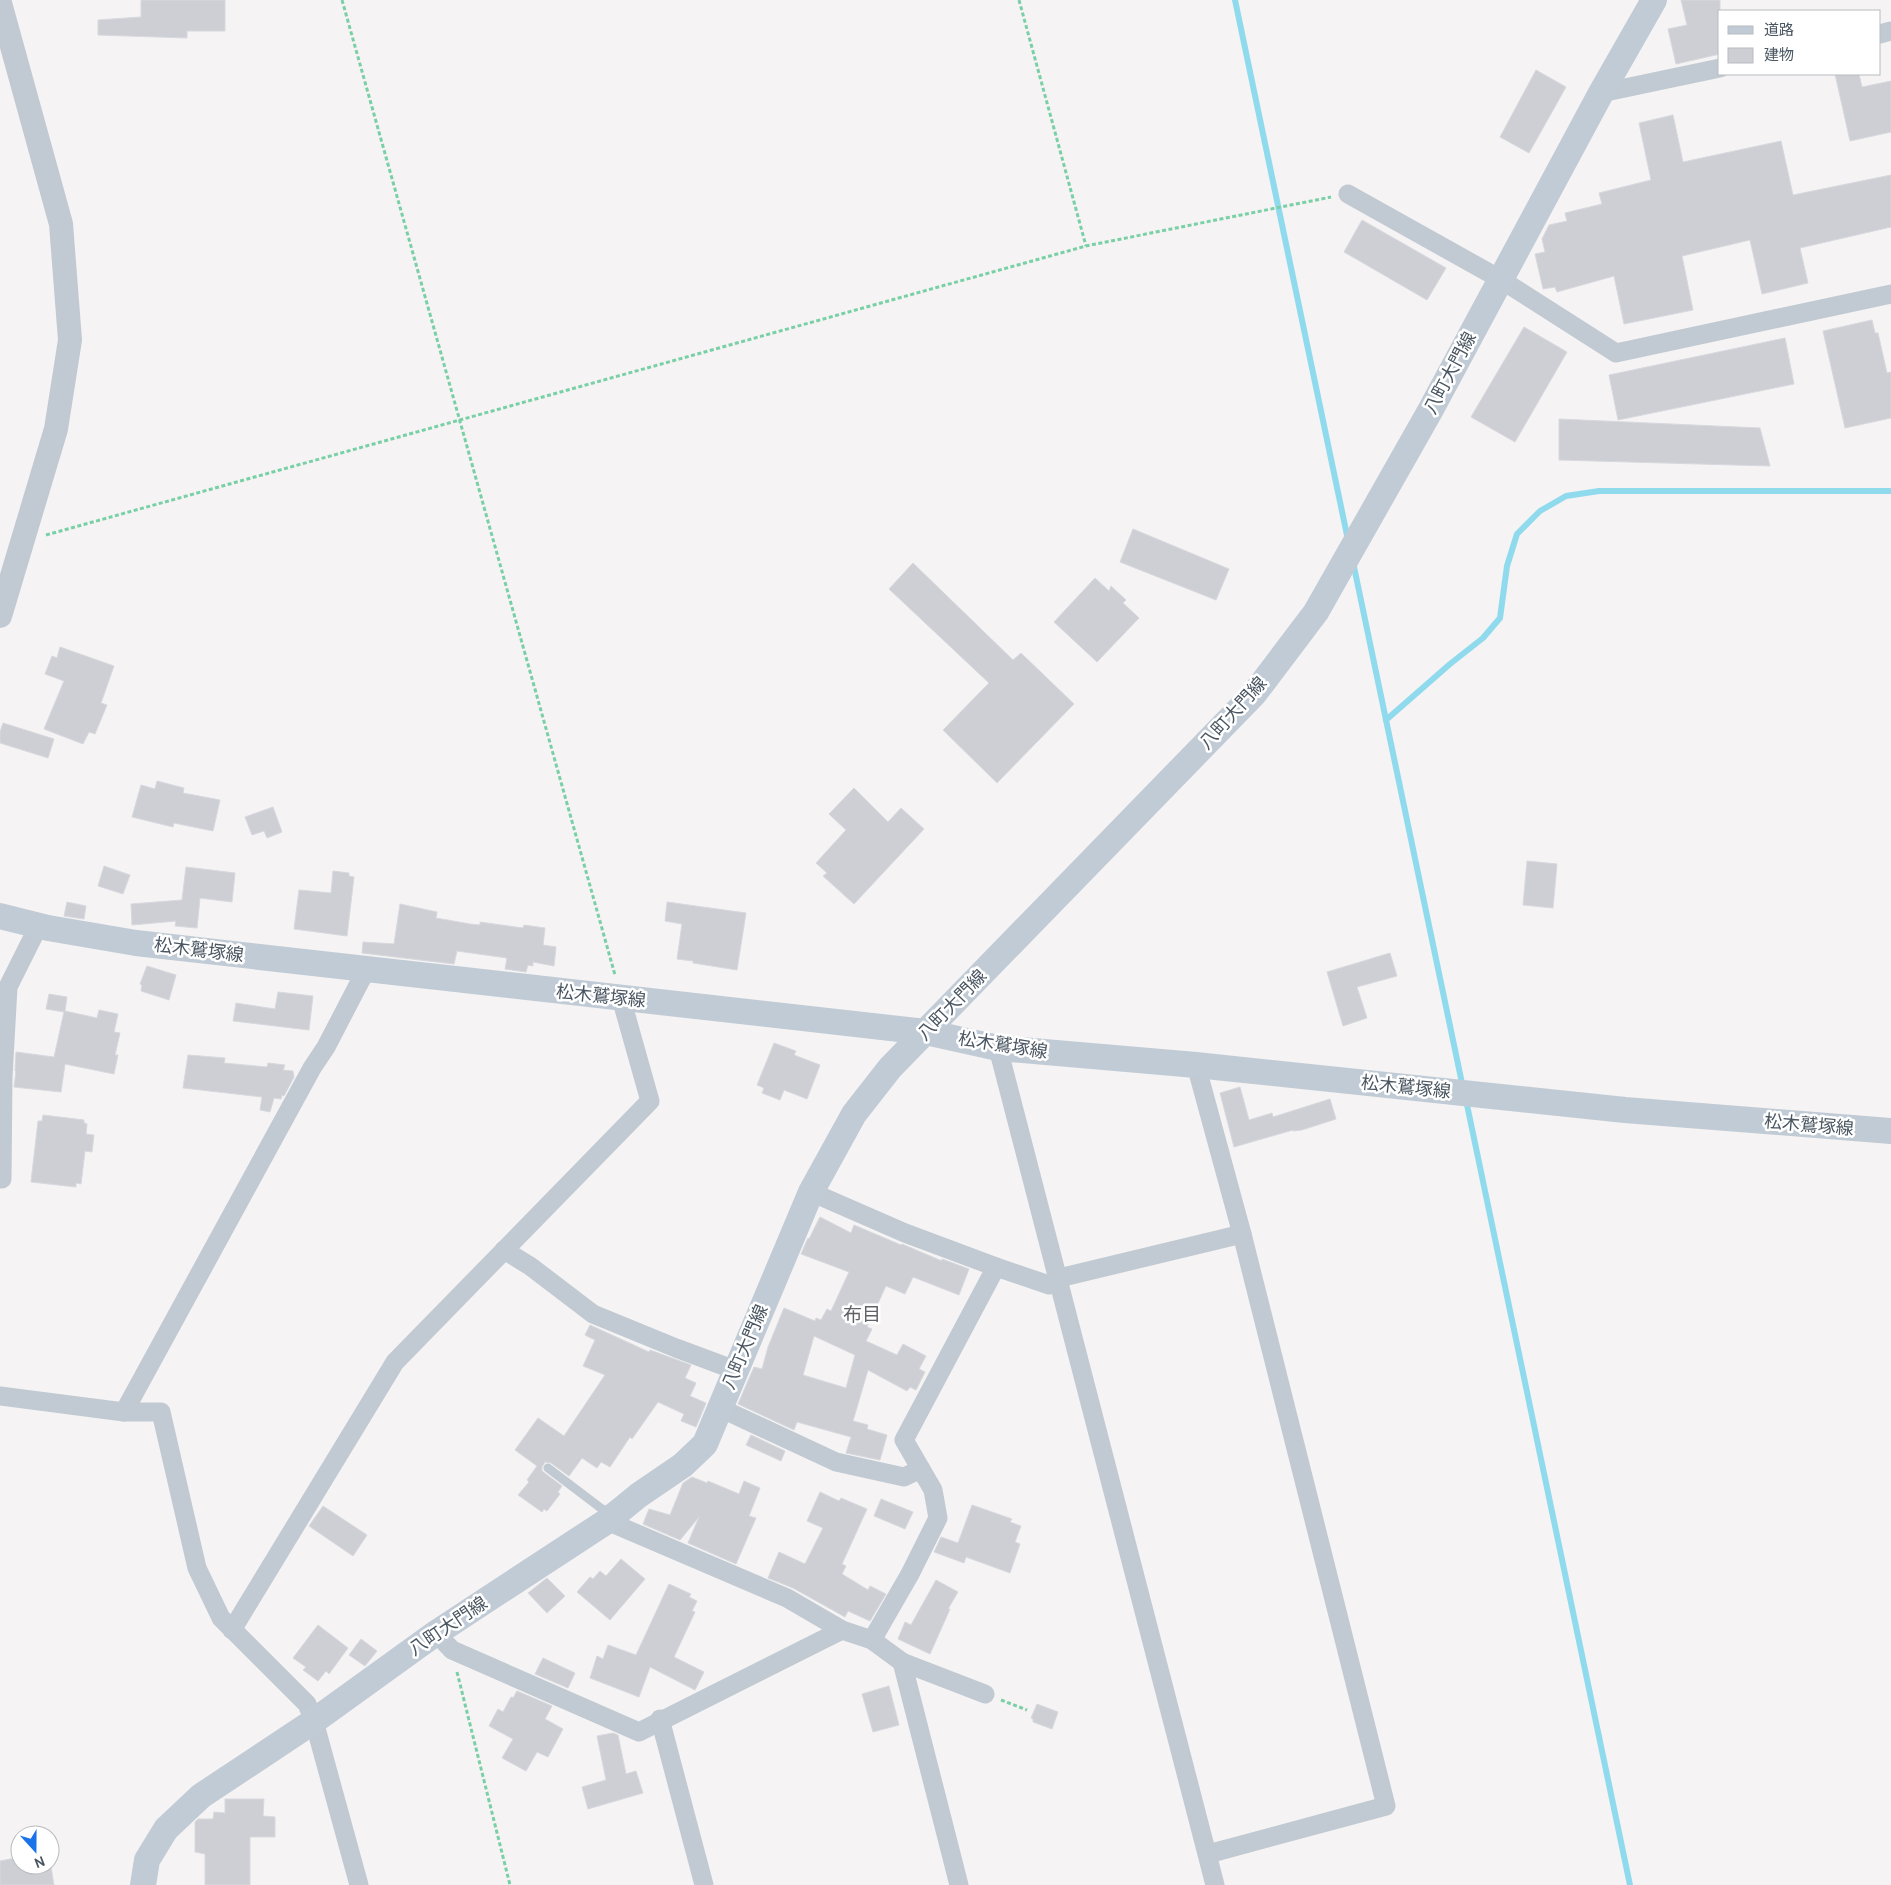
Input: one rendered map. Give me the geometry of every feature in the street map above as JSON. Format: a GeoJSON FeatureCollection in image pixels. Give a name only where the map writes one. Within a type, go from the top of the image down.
{"type":"FeatureCollection","features":[{"type":"Feature","properties":{"kind":"main road","name":"八町大門線"},"geometry":{"type":"LineString","coordinates":[[142,1885],[147,1860],[166,1829],[201,1796],[314,1721],[444,1642],[639,1495],[683,1466],[705,1444],[811,1192],[854,1114],[890,1068],[1254,694],[1316,612],[1374,512],[1601,93],[1654,0]]}},
{"type":"Feature","properties":{"kind":"main road","name":"松木鷲塚線"},"geometry":{"type":"LineString","coordinates":[[0,916],[136,943],[926,1032],[998,1048],[1196,1065],[1625,1110],[1891,1131]]}},
{"type":"Feature","properties":{"kind":"street"},"geometry":{"type":"LineString","coordinates":[[0,3],[61,224],[70,340],[56,429],[0,616]]}},
{"type":"Feature","properties":{"kind":"street"},"geometry":{"type":"LineString","coordinates":[[1601,93],[1718,68]]}},
{"type":"Feature","properties":{"kind":"street"},"geometry":{"type":"LineString","coordinates":[[1348,194],[1500,279],[1616,353],[1891,294]]}},
{"type":"Feature","properties":{"kind":"street"},"geometry":{"type":"LineString","coordinates":[[0,1179],[2,1179],[3,1078],[8,987],[39,925]]}},
{"type":"Feature","properties":{"kind":"street"},"geometry":{"type":"LineString","coordinates":[[124,1412],[312,1068],[326,1047],[366,970]]}},
{"type":"Feature","properties":{"kind":"street"},"geometry":{"type":"LineString","coordinates":[[232,1630],[395,1362],[650,1101],[621,998]]}},
{"type":"Feature","properties":{"kind":"street"},"geometry":{"type":"LineString","coordinates":[[998,1048],[1215,1885]]}},
{"type":"Feature","properties":{"kind":"street"},"geometry":{"type":"LineString","coordinates":[[1196,1065],[1242,1234],[1386,1806],[1208,1854]]}},
{"type":"Feature","properties":{"kind":"street"},"geometry":{"type":"LineString","coordinates":[[811,1192],[905,1233],[1049,1285],[1059,1280],[1242,1234]]}},
{"type":"Feature","properties":{"kind":"street"},"geometry":{"type":"LineString","coordinates":[[504,1250],[530,1266],[593,1314],[735,1370]]}},
{"type":"Feature","properties":{"kind":"street"},"geometry":{"type":"LineString","coordinates":[[872,1640],[910,1574],[938,1518],[933,1490],[904,1440],[996,1267]]}},
{"type":"Feature","properties":{"kind":"street"},"geometry":{"type":"LineString","coordinates":[[0,1396],[124,1412],[161,1412],[197,1568],[221,1618],[307,1704],[314,1721],[359,1885]]}},
{"type":"Feature","properties":{"kind":"street"},"geometry":{"type":"LineString","coordinates":[[720,1408],[836,1462],[904,1477],[921,1469]]}},
{"type":"Feature","properties":{"kind":"street"},"geometry":{"type":"LineString","coordinates":[[612,1517],[787,1598],[842,1630],[872,1640],[902,1662],[985,1694]]}},
{"type":"Feature","properties":{"kind":"street"},"geometry":{"type":"LineString","coordinates":[[444,1642],[639,1732],[842,1630]]}},
{"type":"Feature","properties":{"kind":"street"},"geometry":{"type":"LineString","coordinates":[[902,1662],[959,1885]]}},
{"type":"Feature","properties":{"kind":"street"},"geometry":{"type":"LineString","coordinates":[[660,1720],[704,1885]]}},
{"type":"Feature","properties":{"kind":"lane"},"geometry":{"type":"LineString","coordinates":[[548,1468],[612,1517]]}},
{"type":"Feature","properties":{"kind":"path"},"geometry":{"type":"LineString","coordinates":[[342,0],[621,998]]}},
{"type":"Feature","properties":{"kind":"path"},"geometry":{"type":"LineString","coordinates":[[1019,0],[1086,246]]}},
{"type":"Feature","properties":{"kind":"path"},"geometry":{"type":"LineString","coordinates":[[21,542],[1086,246],[1348,194]]}},
{"type":"Feature","properties":{"kind":"path"},"geometry":{"type":"LineString","coordinates":[[444,1642],[510,1885]]}},
{"type":"Feature","properties":{"kind":"path"},"geometry":{"type":"LineString","coordinates":[[985,1694],[1027,1710]]}},
{"type":"Feature","properties":{"kind":"building"},"geometry":{"type":"Polygon","coordinates":[[[141,0],[225,0],[225,31],[187,31],[187,38],[98,35],[98,20],[141,17],[141,0]]]}},
{"type":"Feature","properties":{"kind":"building"},"geometry":{"type":"Polygon","coordinates":[[[1681,0],[1720,0],[1720,10],[1718,10],[1718,54],[1676,64],[1668,29],[1687,25],[1681,0]]]}},
{"type":"Feature","properties":{"kind":"building"},"geometry":{"type":"Polygon","coordinates":[[[1536,70],[1566,87],[1529,153],[1500,137],[1536,70]]]}},
{"type":"Feature","properties":{"kind":"building"},"geometry":{"type":"Polygon","coordinates":[[[1835,75],[1859,75],[1862,87],[1891,81],[1891,132],[1850,141],[1835,75]]]}},
{"type":"Feature","properties":{"kind":"building"},"geometry":{"type":"Polygon","coordinates":[[[1673,115],[1683,162],[1781,141],[1793,195],[1891,175],[1891,227],[1800,248],[1808,283],[1762,294],[1750,240],[1682,256],[1693,310],[1624,324],[1614,276],[1557,292],[1555,287],[1543,289],[1535,254],[1545,252],[1542,239],[1549,225],[1567,221],[1565,213],[1602,204],[1599,193],[1651,180],[1639,123],[1673,115]]]}},
{"type":"Feature","properties":{"kind":"building"},"geometry":{"type":"Polygon","coordinates":[[[1362,220],[1446,268],[1427,300],[1344,252],[1362,220]]]}},
{"type":"Feature","properties":{"kind":"building"},"geometry":{"type":"Polygon","coordinates":[[[1872,320],[1875,333],[1878,333],[1887,373],[1891,372],[1891,418],[1845,428],[1823,331],[1872,320]]]}},
{"type":"Feature","properties":{"kind":"building"},"geometry":{"type":"Polygon","coordinates":[[[1524,327],[1567,352],[1515,442],[1471,417],[1524,327]]]}},
{"type":"Feature","properties":{"kind":"building"},"geometry":{"type":"Polygon","coordinates":[[[1785,338],[1794,384],[1618,420],[1609,375],[1785,338]]]}},
{"type":"Feature","properties":{"kind":"building"},"geometry":{"type":"Polygon","coordinates":[[[1559,419],[1760,428],[1770,466],[1559,460],[1559,419]]]}},
{"type":"Feature","properties":{"kind":"building"},"geometry":{"type":"Polygon","coordinates":[[[1133,529],[1229,569],[1216,600],[1120,562],[1133,529]]]}},
{"type":"Feature","properties":{"kind":"building"},"geometry":{"type":"Polygon","coordinates":[[[913,563],[1013,660],[1021,653],[1074,704],[997,783],[943,730],[989,683],[889,589],[913,563]]]}},
{"type":"Feature","properties":{"kind":"building"},"geometry":{"type":"Polygon","coordinates":[[[1095,578],[1109,591],[1111,586],[1126,600],[1123,603],[1139,618],[1097,662],[1054,622],[1095,578]]]}},
{"type":"Feature","properties":{"kind":"building"},"geometry":{"type":"Polygon","coordinates":[[[60,647],[114,666],[101,703],[107,705],[95,734],[89,732],[83,744],[44,729],[64,681],[45,674],[52,656],[57,658],[60,647]]]}},
{"type":"Feature","properties":{"kind":"building"},"geometry":{"type":"Polygon","coordinates":[[[3,723],[54,739],[48,758],[0,743],[0,732],[3,723]]]}},
{"type":"Feature","properties":{"kind":"building"},"geometry":{"type":"Polygon","coordinates":[[[157,781],[184,788],[183,793],[220,800],[213,831],[174,823],[173,827],[132,817],[141,785],[155,789],[157,781]]]}},
{"type":"Feature","properties":{"kind":"building"},"geometry":{"type":"Polygon","coordinates":[[[854,788],[888,822],[901,808],[924,829],[854,904],[823,876],[827,873],[816,863],[846,830],[829,814],[854,788]]]}},
{"type":"Feature","properties":{"kind":"building"},"geometry":{"type":"Polygon","coordinates":[[[273,807],[282,832],[267,838],[264,831],[252,835],[245,817],[273,807]]]}},
{"type":"Feature","properties":{"kind":"building"},"geometry":{"type":"Polygon","coordinates":[[[1527,861],[1557,864],[1553,908],[1523,905],[1527,861]]]}},
{"type":"Feature","properties":{"kind":"building"},"geometry":{"type":"Polygon","coordinates":[[[104,866],[130,875],[123,894],[98,886],[104,866]]]}},
{"type":"Feature","properties":{"kind":"building"},"geometry":{"type":"Polygon","coordinates":[[[186,867],[235,873],[232,902],[200,898],[197,928],[175,926],[176,921],[132,925],[131,904],[182,900],[186,867]]]}},
{"type":"Feature","properties":{"kind":"building"},"geometry":{"type":"Polygon","coordinates":[[[333,871],[349,873],[349,876],[354,877],[347,936],[294,929],[299,890],[331,893],[333,871]]]}},
{"type":"Feature","properties":{"kind":"building"},"geometry":{"type":"Polygon","coordinates":[[[67,902],[86,906],[84,919],[64,916],[67,902]]]}},
{"type":"Feature","properties":{"kind":"building"},"geometry":{"type":"Polygon","coordinates":[[[667,902],[746,913],[737,970],[677,959],[682,924],[665,921],[667,902]]]}},
{"type":"Feature","properties":{"kind":"building"},"geometry":{"type":"Polygon","coordinates":[[[400,904],[437,912],[436,918],[470,924],[480,925],[480,922],[523,928],[524,925],[545,928],[543,945],[556,947],[554,966],[533,962],[533,966],[528,965],[526,972],[505,969],[507,958],[457,951],[454,964],[362,953],[363,942],[394,944],[400,904]]]}},
{"type":"Feature","properties":{"kind":"building"},"geometry":{"type":"Polygon","coordinates":[[[1390,953],[1397,976],[1357,987],[1367,1018],[1343,1026],[1327,972],[1390,953]]]}},
{"type":"Feature","properties":{"kind":"building"},"geometry":{"type":"Polygon","coordinates":[[[147,966],[176,975],[169,1000],[141,991],[142,985],[140,984],[147,966]]]}},
{"type":"Feature","properties":{"kind":"building"},"geometry":{"type":"Polygon","coordinates":[[[278,992],[313,996],[309,1030],[233,1021],[236,1003],[275,1009],[278,992]]]}},
{"type":"Feature","properties":{"kind":"building"},"geometry":{"type":"Polygon","coordinates":[[[49,994],[67,997],[65,1011],[97,1018],[99,1010],[118,1014],[114,1032],[120,1033],[115,1055],[118,1055],[114,1074],[65,1064],[61,1092],[14,1087],[16,1052],[54,1057],[64,1012],[46,1009],[49,994]]]}},
{"type":"Feature","properties":{"kind":"building"},"geometry":{"type":"Polygon","coordinates":[[[774,1043],[796,1051],[794,1055],[820,1065],[807,1099],[784,1090],[780,1100],[762,1093],[764,1088],[757,1085],[774,1043]]]}},
{"type":"Feature","properties":{"kind":"building"},"geometry":{"type":"Polygon","coordinates":[[[188,1055],[225,1058],[224,1063],[267,1067],[268,1063],[285,1065],[283,1070],[293,1071],[294,1077],[284,1096],[282,1095],[281,1099],[274,1098],[270,1112],[260,1110],[262,1097],[183,1088],[188,1055]]]}},
{"type":"Feature","properties":{"kind":"building"},"geometry":{"type":"Polygon","coordinates":[[[1240,1087],[1249,1120],[1272,1113],[1273,1117],[1330,1099],[1336,1119],[1302,1130],[1293,1130],[1234,1147],[1220,1093],[1240,1087]]]}},
{"type":"Feature","properties":{"kind":"building"},"geometry":{"type":"Polygon","coordinates":[[[43,1115],[84,1120],[84,1123],[87,1124],[86,1134],[94,1135],[92,1152],[85,1151],[81,1184],[76,1183],[76,1187],[31,1182],[38,1121],[42,1121],[43,1115]]]}},
{"type":"Feature","properties":{"kind":"building"},"geometry":{"type":"Polygon","coordinates":[[[820,1217],[851,1233],[854,1225],[942,1261],[942,1259],[969,1269],[959,1295],[913,1277],[905,1294],[886,1286],[867,1327],[872,1329],[866,1341],[897,1355],[903,1344],[926,1356],[919,1369],[925,1372],[916,1390],[910,1387],[907,1391],[868,1370],[853,1421],[868,1425],[867,1429],[887,1435],[880,1460],[846,1453],[851,1437],[797,1422],[794,1430],[738,1404],[754,1367],[762,1369],[768,1347],[784,1308],[815,1321],[816,1318],[821,1320],[827,1309],[831,1311],[849,1272],[801,1254],[820,1217]],[[814,1336],[803,1375],[846,1388],[855,1355],[814,1336]]]}},
{"type":"Feature","properties":{"kind":"building"},"geometry":{"type":"Polygon","coordinates":[[[590,1325],[649,1352],[650,1350],[691,1365],[685,1378],[696,1383],[690,1396],[706,1403],[696,1427],[681,1421],[684,1414],[658,1402],[632,1439],[630,1437],[610,1467],[601,1462],[597,1468],[582,1458],[569,1476],[551,1463],[545,1462],[542,1471],[562,1486],[558,1492],[560,1494],[547,1511],[544,1509],[542,1512],[518,1495],[529,1482],[527,1480],[537,1466],[515,1450],[538,1418],[564,1436],[605,1375],[583,1366],[595,1340],[585,1335],[590,1325]]]}},
{"type":"Feature","properties":{"kind":"building"},"geometry":{"type":"Polygon","coordinates":[[[751,1435],[785,1451],[781,1461],[746,1445],[751,1435]]]}},
{"type":"Feature","properties":{"kind":"building"},"geometry":{"type":"Polygon","coordinates":[[[692,1477],[707,1483],[708,1481],[739,1494],[744,1481],[760,1488],[749,1516],[756,1518],[736,1564],[688,1543],[699,1517],[680,1540],[643,1524],[649,1509],[670,1515],[683,1483],[692,1477]]]}},
{"type":"Feature","properties":{"kind":"building"},"geometry":{"type":"Polygon","coordinates":[[[820,1492],[839,1501],[841,1498],[867,1509],[842,1564],[846,1566],[842,1574],[868,1590],[870,1586],[886,1594],[870,1621],[848,1611],[845,1617],[793,1588],[768,1578],[779,1552],[805,1564],[823,1528],[807,1521],[820,1492]]]}},
{"type":"Feature","properties":{"kind":"building"},"geometry":{"type":"Polygon","coordinates":[[[881,1499],[913,1512],[905,1529],[874,1516],[881,1499]]]}},
{"type":"Feature","properties":{"kind":"building"},"geometry":{"type":"Polygon","coordinates":[[[972,1505],[1012,1519],[1010,1522],[1021,1526],[1015,1542],[1020,1544],[1010,1573],[966,1557],[964,1563],[934,1552],[941,1537],[958,1543],[972,1505]]]}},
{"type":"Feature","properties":{"kind":"building"},"geometry":{"type":"Polygon","coordinates":[[[323,1506],[367,1535],[353,1556],[309,1526],[323,1506]]]}},
{"type":"Feature","properties":{"kind":"building"},"geometry":{"type":"Polygon","coordinates":[[[621,1559],[645,1579],[610,1620],[577,1592],[590,1577],[593,1579],[600,1571],[606,1576],[621,1559]]]}},
{"type":"Feature","properties":{"kind":"building"},"geometry":{"type":"Polygon","coordinates":[[[547,1578],[565,1596],[547,1613],[528,1593],[547,1578]]]}},
{"type":"Feature","properties":{"kind":"building"},"geometry":{"type":"Polygon","coordinates":[[[936,1580],[958,1592],[948,1609],[950,1609],[930,1654],[898,1639],[905,1622],[911,1625],[936,1580]]]}},
{"type":"Feature","properties":{"kind":"building"},"geometry":{"type":"Polygon","coordinates":[[[669,1584],[691,1594],[689,1597],[697,1601],[692,1611],[695,1612],[674,1657],[704,1672],[695,1690],[650,1667],[639,1697],[590,1678],[597,1656],[603,1659],[608,1645],[636,1655],[669,1584]]]}},
{"type":"Feature","properties":{"kind":"building"},"geometry":{"type":"Polygon","coordinates":[[[318,1625],[348,1648],[329,1674],[326,1671],[318,1681],[303,1670],[306,1667],[293,1658],[318,1625]]]}},
{"type":"Feature","properties":{"kind":"building"},"geometry":{"type":"Polygon","coordinates":[[[361,1639],[377,1651],[365,1666],[349,1655],[361,1639]]]}},
{"type":"Feature","properties":{"kind":"building"},"geometry":{"type":"Polygon","coordinates":[[[543,1658],[575,1673],[568,1688],[535,1674],[543,1658]]]}},
{"type":"Feature","properties":{"kind":"building"},"geometry":{"type":"Polygon","coordinates":[[[889,1686],[899,1725],[873,1732],[862,1694],[889,1686]]]}},
{"type":"Feature","properties":{"kind":"building"},"geometry":{"type":"Polygon","coordinates":[[[517,1691],[552,1706],[545,1719],[563,1729],[548,1757],[537,1752],[526,1771],[502,1758],[513,1739],[489,1726],[498,1709],[503,1712],[511,1697],[513,1698],[517,1691]]]}},
{"type":"Feature","properties":{"kind":"building"},"geometry":{"type":"Polygon","coordinates":[[[1037,1704],[1058,1712],[1052,1729],[1033,1722],[1031,1718],[1037,1704]]]}},
{"type":"Feature","properties":{"kind":"building"},"geometry":{"type":"Polygon","coordinates":[[[613,1733],[618,1735],[626,1774],[636,1771],[643,1793],[588,1809],[582,1787],[606,1780],[597,1736],[613,1733]]]}},
{"type":"Feature","properties":{"kind":"building"},"geometry":{"type":"Polygon","coordinates":[[[225,1799],[264,1799],[263,1816],[275,1817],[275,1837],[250,1837],[250,1885],[205,1885],[205,1854],[195,1852],[195,1822],[198,1819],[213,1819],[214,1812],[225,1813],[225,1799]]]}},
{"type":"Feature","properties":{"kind":"building"},"geometry":{"type":"Polygon","coordinates":[[[10,1859],[10,1875],[52,1875],[54,1885],[0,1885],[0,1861],[10,1859]]]}},
{"type":"Feature","properties":{"kind":"waterway"},"geometry":{"type":"LineString","coordinates":[[1235,0],[1348,540]]}},
{"type":"Feature","properties":{"kind":"waterway"},"geometry":{"type":"LineString","coordinates":[[1386,720],[1483,638],[1500,618],[1507,566],[1517,534],[1540,511],[1566,496],[1599,491],[1891,491]]}},
{"type":"Feature","properties":{"kind":"waterway"},"geometry":{"type":"LineString","coordinates":[[1353,562],[1463,1088]]}},
{"type":"Feature","properties":{"kind":"waterway"},"geometry":{"type":"LineString","coordinates":[[1466,1100],[1630,1885]]}},
{"type":"Feature","properties":{"kind":"district","name":"布目"},"geometry":{"type":"Point","coordinates":[862,1314]}}]}
